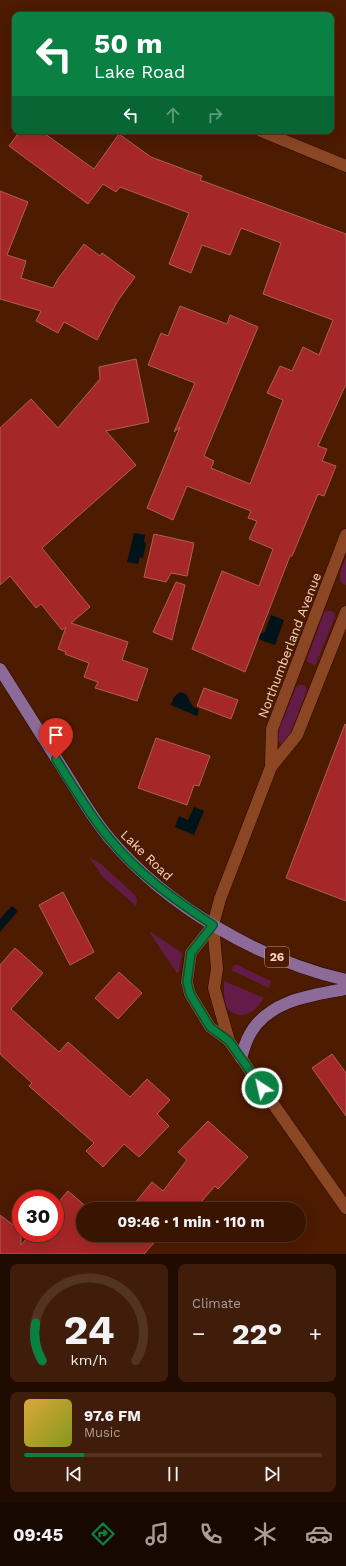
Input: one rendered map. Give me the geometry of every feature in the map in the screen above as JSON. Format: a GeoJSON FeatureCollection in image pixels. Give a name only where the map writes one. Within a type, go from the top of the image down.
{"type":"FeatureCollection","features":[{"type":"Feature","properties":{"kind":"main road","name":"Lake Road"},"geometry":{"type":"LineString","coordinates":[[0,669],[88,810],[110,839],[136,866],[172,897],[213,925],[260,950],[302,967],[346,980]]}},
{"type":"Feature","properties":{"kind":"main road"},"geometry":{"type":"LineString","coordinates":[[242,1058],[247,1039],[253,1029],[259,1021],[276,1007],[288,1002],[346,989]]}},
{"type":"Feature","properties":{"kind":"street"},"geometry":{"type":"LineString","coordinates":[[268,134],[346,166]]}},
{"type":"Feature","properties":{"kind":"street","name":"Northumberland Avenue"},"geometry":{"type":"LineString","coordinates":[[271,767],[272,729],[346,535]]}},
{"type":"Feature","properties":{"kind":"street","name":"Northumberland Avenue"},"geometry":{"type":"LineString","coordinates":[[213,925],[220,899],[271,767],[297,735],[346,612]]}},
{"type":"Feature","properties":{"kind":"street"},"geometry":{"type":"LineString","coordinates":[[213,925],[217,969],[214,988],[229,1041]]}},
{"type":"Feature","properties":{"kind":"street"},"geometry":{"type":"LineString","coordinates":[[213,925],[191,953],[187,982],[190,994],[210,1027],[229,1041],[242,1058],[346,1208]]}},
{"type":"Feature","properties":{"kind":"shaded area"},"geometry":{"type":"Polygon","coordinates":[[[346,557],[346,585],[342,584],[340,578],[341,570],[346,557]]]}},
{"type":"Feature","properties":{"kind":"shaded area"},"geometry":{"type":"Polygon","coordinates":[[[328,611],[334,613],[335,617],[316,664],[314,665],[307,662],[307,659],[324,612],[328,611]]]}},
{"type":"Feature","properties":{"kind":"shaded area"},"geometry":{"type":"Polygon","coordinates":[[[299,685],[305,685],[307,690],[287,743],[281,744],[276,737],[296,687],[299,685]]]}},
{"type":"Feature","properties":{"kind":"shaded area"},"geometry":{"type":"Polygon","coordinates":[[[89,857],[101,864],[136,896],[136,906],[103,877],[89,857]]]}},
{"type":"Feature","properties":{"kind":"shaded area"},"geometry":{"type":"Polygon","coordinates":[[[151,932],[182,953],[179,972],[176,973],[150,933],[151,932]]]}},
{"type":"Feature","properties":{"kind":"shaded area"},"geometry":{"type":"Polygon","coordinates":[[[234,965],[271,981],[269,988],[231,970],[234,965]]]}},
{"type":"Feature","properties":{"kind":"shaded area"},"geometry":{"type":"Polygon","coordinates":[[[224,981],[264,998],[256,1009],[245,1015],[233,1013],[228,1009],[225,1002],[224,981]]]}},
{"type":"Feature","properties":{"kind":"water"},"geometry":{"type":"Polygon","coordinates":[[[134,533],[145,535],[144,542],[146,543],[143,558],[140,557],[138,564],[127,562],[134,533]]]}},
{"type":"Feature","properties":{"kind":"water"},"geometry":{"type":"Polygon","coordinates":[[[271,615],[284,620],[275,645],[258,639],[259,634],[265,632],[271,615]]]}},
{"type":"Feature","properties":{"kind":"water"},"geometry":{"type":"Polygon","coordinates":[[[180,692],[186,694],[193,707],[199,709],[197,716],[171,705],[174,697],[180,692]]]}},
{"type":"Feature","properties":{"kind":"water"},"geometry":{"type":"Polygon","coordinates":[[[194,807],[204,811],[194,835],[175,827],[179,816],[188,820],[194,807]]]}},
{"type":"Feature","properties":{"kind":"water"},"geometry":{"type":"Polygon","coordinates":[[[12,906],[18,911],[0,932],[0,919],[12,906]]]}},
{"type":"Feature","properties":{"kind":"building"},"geometry":{"type":"Polygon","coordinates":[[[18,134],[45,134],[94,169],[119,134],[151,157],[202,176],[200,180],[346,234],[346,384],[318,446],[327,449],[322,461],[336,466],[324,496],[318,494],[292,556],[290,556],[245,672],[192,649],[222,571],[259,586],[273,549],[249,539],[257,521],[248,518],[251,511],[187,486],[173,520],[147,508],[180,427],[174,432],[195,383],[148,365],[161,333],[168,336],[180,306],[227,324],[230,315],[258,327],[204,456],[214,461],[211,468],[250,484],[283,400],[267,393],[280,366],[292,371],[303,347],[319,355],[333,320],[263,294],[281,243],[241,228],[230,255],[202,245],[191,273],[169,264],[189,213],[120,187],[116,192],[103,184],[88,204],[9,146],[18,134]]]}},
{"type":"Feature","properties":{"kind":"building"},"geometry":{"type":"Polygon","coordinates":[[[0,191],[28,202],[7,255],[26,261],[21,278],[53,288],[84,244],[100,256],[102,253],[135,277],[117,302],[97,340],[64,322],[58,333],[36,321],[41,311],[0,299],[0,191]]]}},
{"type":"Feature","properties":{"kind":"building"},"geometry":{"type":"Polygon","coordinates":[[[136,359],[149,422],[106,431],[136,465],[42,548],[90,607],[71,623],[128,642],[122,660],[148,669],[137,701],[95,688],[98,682],[84,677],[89,663],[65,654],[66,652],[58,649],[66,627],[62,630],[41,604],[36,608],[10,576],[0,585],[0,428],[31,399],[58,428],[100,379],[99,367],[136,359]]]}},
{"type":"Feature","properties":{"kind":"building"},"geometry":{"type":"Polygon","coordinates":[[[154,534],[194,543],[187,576],[171,573],[166,582],[144,577],[154,534]]]}},
{"type":"Feature","properties":{"kind":"building"},"geometry":{"type":"Polygon","coordinates":[[[176,582],[185,585],[172,640],[153,632],[176,582]]]}},
{"type":"Feature","properties":{"kind":"building"},"geometry":{"type":"Polygon","coordinates":[[[204,688],[238,700],[231,719],[197,706],[204,688]]]}},
{"type":"Feature","properties":{"kind":"building"},"geometry":{"type":"Polygon","coordinates":[[[345,724],[346,725],[346,901],[286,878],[345,724]]]}},
{"type":"Feature","properties":{"kind":"building"},"geometry":{"type":"Polygon","coordinates":[[[156,738],[210,756],[199,786],[194,785],[187,805],[138,788],[156,738]]]}},
{"type":"Feature","properties":{"kind":"building"},"geometry":{"type":"Polygon","coordinates":[[[63,892],[94,952],[70,965],[39,905],[63,892]]]}},
{"type":"Feature","properties":{"kind":"building"},"geometry":{"type":"Polygon","coordinates":[[[15,948],[43,973],[11,1009],[59,1052],[68,1042],[130,1097],[147,1079],[170,1100],[157,1114],[169,1126],[139,1157],[124,1144],[103,1167],[86,1151],[94,1143],[29,1086],[32,1083],[0,1054],[0,965],[15,948]]]}},
{"type":"Feature","properties":{"kind":"building"},"geometry":{"type":"Polygon","coordinates":[[[119,972],[142,993],[118,1019],[95,998],[119,972]]]}},
{"type":"Feature","properties":{"kind":"building"},"geometry":{"type":"Polygon","coordinates":[[[332,1054],[346,1073],[346,1116],[312,1068],[332,1054]]]}},
{"type":"Feature","properties":{"kind":"building"},"geometry":{"type":"Polygon","coordinates":[[[208,1121],[248,1157],[218,1189],[215,1186],[201,1202],[136,1202],[152,1182],[163,1191],[187,1160],[178,1152],[208,1121]]]}},
{"type":"Feature","properties":{"kind":"building"},"geometry":{"type":"Polygon","coordinates":[[[68,1191],[81,1202],[76,1202],[76,1242],[155,1242],[144,1254],[0,1254],[0,1215],[12,1224],[12,1242],[21,1242],[21,1245],[24,1242],[64,1242],[64,1196],[68,1191]]]}},
{"type":"Feature","properties":{"kind":"route"},"geometry":{"type":"LineString","coordinates":[[56,759],[88,810],[110,839],[136,866],[172,897],[213,925],[191,953],[187,982],[190,994],[210,1027],[229,1041],[262,1088]]}}]}
